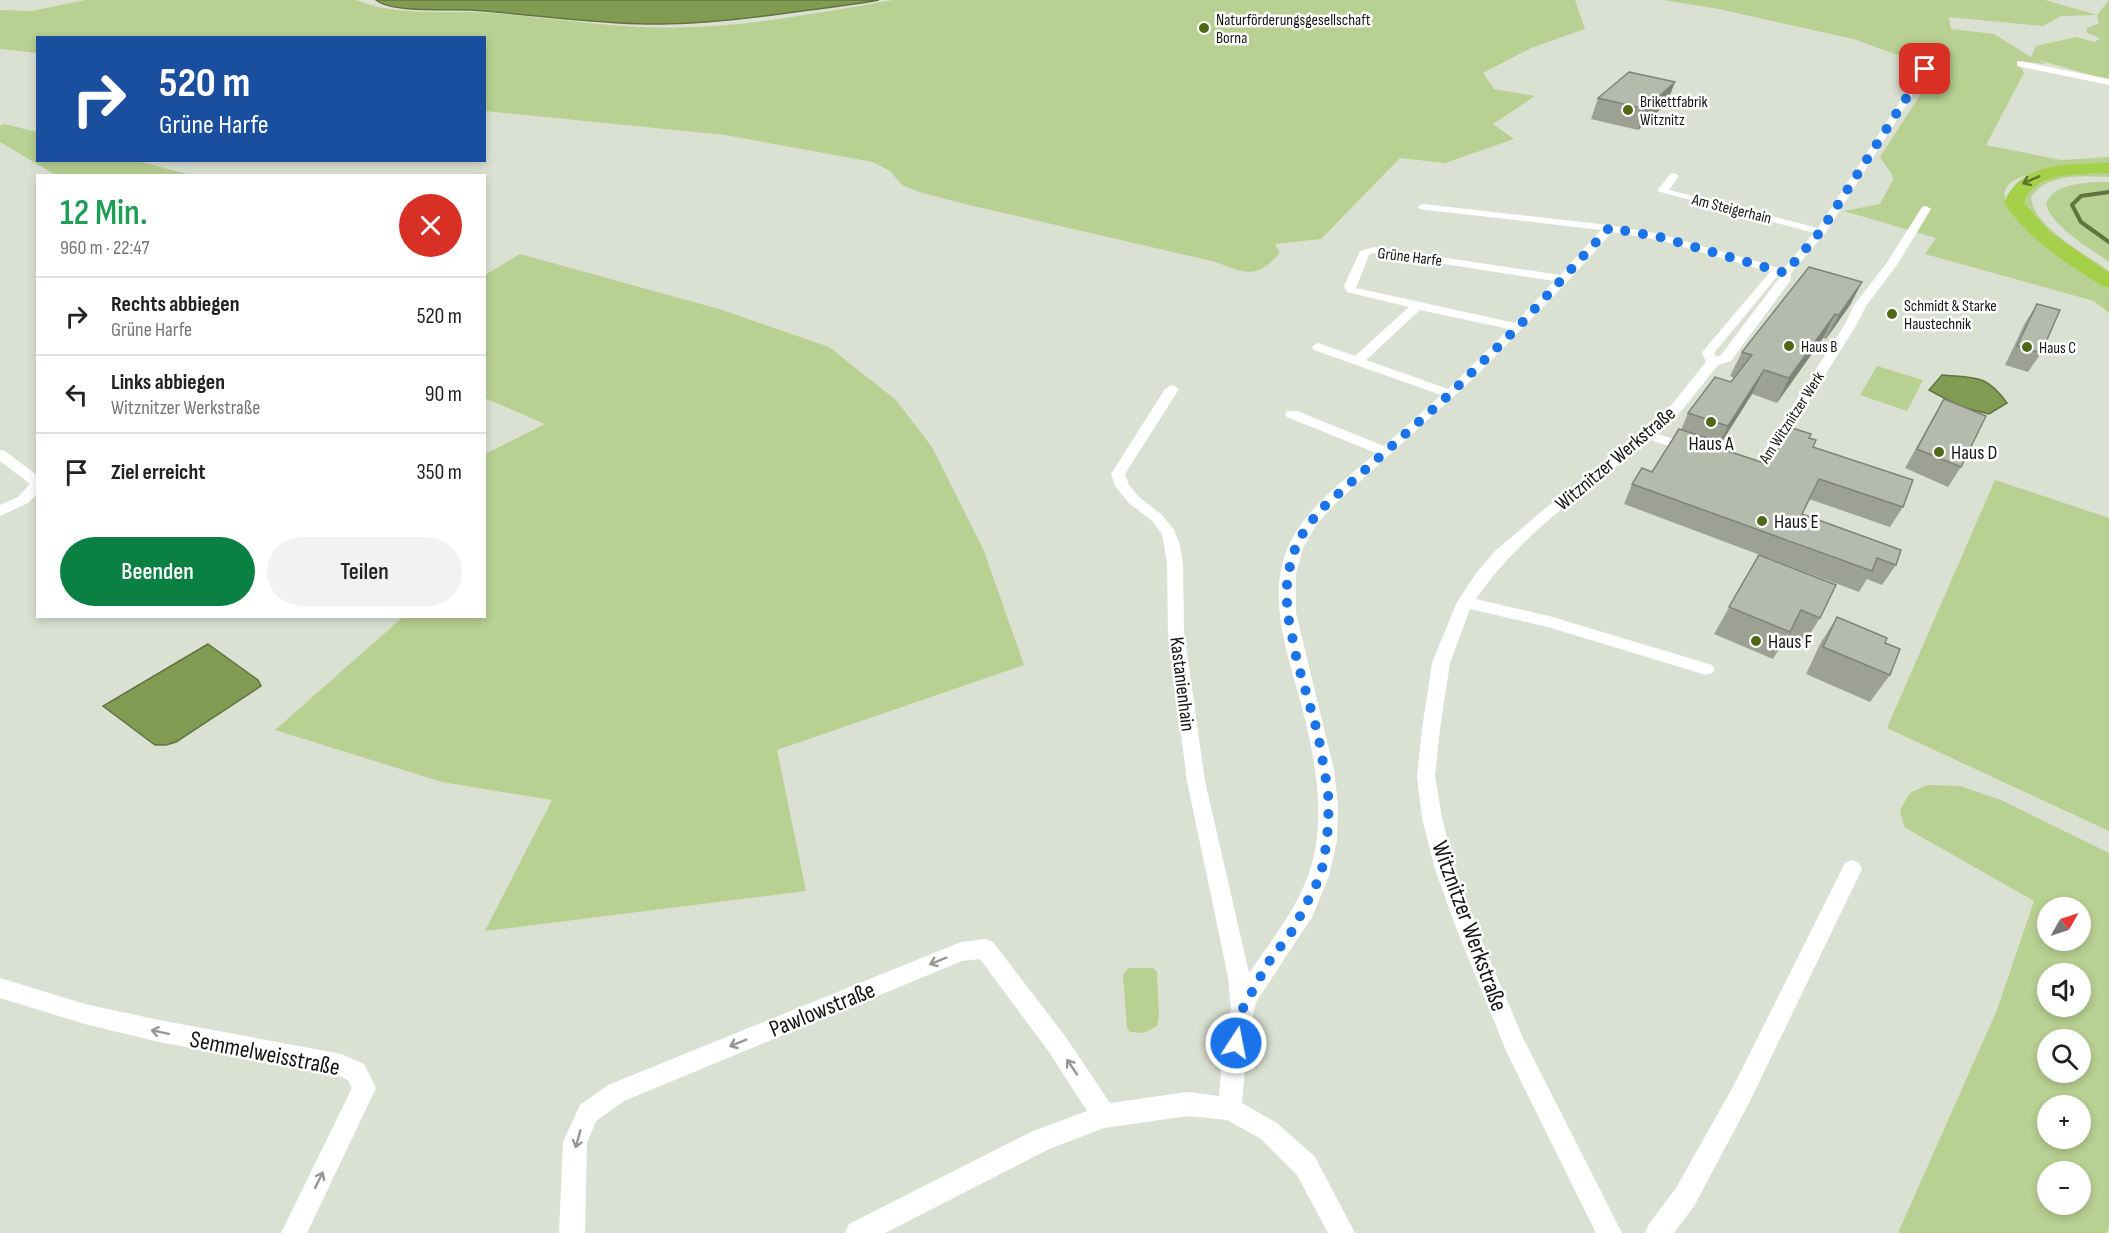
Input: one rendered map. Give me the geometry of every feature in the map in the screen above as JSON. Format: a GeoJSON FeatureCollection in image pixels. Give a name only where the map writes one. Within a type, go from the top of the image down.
{"type":"FeatureCollection","features":[{"type":"Feature","properties":{"kind":"highway"},"geometry":{"type":"LineString","coordinates":[[2109,168],[2062,172],[2034,178],[2022,184],[2015,193],[2014,203],[2026,221],[2109,282]]}},
{"type":"Feature","properties":{"kind":"highway"},"geometry":{"type":"LineString","coordinates":[[2109,179],[2075,180],[2056,184],[2043,191],[2038,205],[2050,223],[2109,266]]}},
{"type":"Feature","properties":{"kind":"street"},"geometry":{"type":"LineString","coordinates":[[2020,64],[2109,82]]}},
{"type":"Feature","properties":{"kind":"street","name":"Witznitzer Werkstraße"},"geometry":{"type":"LineString","coordinates":[[1609,1233],[1515,1045],[1461,915],[1444,866],[1432,818],[1426,776],[1441,663],[1465,602],[1500,556],[1552,510],[1649,435],[1678,406],[1713,362],[1726,358],[1786,279],[1785,273],[1821,231],[1925,69]]}},
{"type":"Feature","properties":{"kind":"street","name":"Am Steigerhain"},"geometry":{"type":"LineString","coordinates":[[1674,176],[1662,191],[1821,231]]}},
{"type":"Feature","properties":{"kind":"street"},"geometry":{"type":"LineString","coordinates":[[1423,207],[1609,228],[1660,237],[1785,273]]}},
{"type":"Feature","properties":{"kind":"street","name":"Am Witznitzer Werk"},"geometry":{"type":"LineString","coordinates":[[1732,464],[1753,470],[1761,466],[1851,324],[1860,305],[1891,265],[1926,209]]}},
{"type":"Feature","properties":{"kind":"street"},"geometry":{"type":"LineString","coordinates":[[1230,1109],[1236,1043],[1242,1010],[1268,963],[1293,930],[1321,875],[1327,840],[1329,802],[1318,734],[1297,661],[1287,611],[1287,581],[1292,556],[1301,536],[1319,511],[1450,394],[1564,279],[1609,228]]}},
{"type":"Feature","properties":{"kind":"street","name":"Grüne Harfe"},"geometry":{"type":"LineString","coordinates":[[1518,327],[1351,290],[1364,253],[1389,251],[1564,279]]}},
{"type":"Feature","properties":{"kind":"street"},"geometry":{"type":"LineString","coordinates":[[1357,361],[1417,306]]}},
{"type":"Feature","properties":{"kind":"street"},"geometry":{"type":"LineString","coordinates":[[1318,347],[1450,394]]}},
{"type":"Feature","properties":{"kind":"street","name":"Kastanienhain"},"geometry":{"type":"LineString","coordinates":[[1172,389],[1118,474],[1122,486],[1169,533],[1172,545],[1175,564],[1176,632],[1196,781],[1239,977],[1242,1010]]}},
{"type":"Feature","properties":{"kind":"street"},"geometry":{"type":"LineString","coordinates":[[1292,414],[1386,452]]}},
{"type":"Feature","properties":{"kind":"street"},"geometry":{"type":"LineString","coordinates":[[1649,435],[1701,453]]}},
{"type":"Feature","properties":{"kind":"street"},"geometry":{"type":"LineString","coordinates":[[0,454],[36,485],[23,500],[0,511]]}},
{"type":"Feature","properties":{"kind":"street"},"geometry":{"type":"LineString","coordinates":[[1465,602],[1560,625],[1706,669]]}},
{"type":"Feature","properties":{"kind":"street"},"geometry":{"type":"LineString","coordinates":[[1658,1233],[1685,1197],[1742,1093],[1852,869]]}},
{"type":"Feature","properties":{"kind":"street","name":"Pawlowstraße"},"geometry":{"type":"LineString","coordinates":[[572,1233],[575,1142],[588,1113],[616,1093],[961,952],[985,949],[1057,1044],[1104,1116]]}},
{"type":"Feature","properties":{"kind":"street","name":"Semmelweisstraße"},"geometry":{"type":"LineString","coordinates":[[0,988],[96,1017],[340,1065],[356,1072],[364,1088],[294,1233]]}},
{"type":"Feature","properties":{"kind":"street"},"geometry":{"type":"LineString","coordinates":[[858,1233],[1042,1140],[1104,1116],[1188,1104],[1230,1109],[1269,1131],[1306,1166],[1342,1233]]}},
{"type":"Feature","properties":{"kind":"shaded area"},"geometry":{"type":"Polygon","coordinates":[[[85,0],[356,0],[405,11],[491,13],[606,25],[676,28],[769,20],[893,0],[1575,0],[1585,29],[1531,48],[1483,73],[1494,89],[1535,96],[1493,124],[1514,139],[1445,163],[1400,158],[1321,239],[1275,244],[1280,253],[1264,267],[1250,272],[919,192],[902,185],[890,171],[873,162],[725,135],[486,111],[486,36],[36,36],[36,53],[0,49],[0,10],[32,11],[85,0]]]}},
{"type":"Feature","properties":{"kind":"shaded area"},"geometry":{"type":"Polygon","coordinates":[[[376,0],[879,0],[747,18],[665,24],[603,22],[470,10],[407,9],[383,4],[376,0]]]}},
{"type":"Feature","properties":{"kind":"shaded area"},"geometry":{"type":"Polygon","coordinates":[[[1663,0],[2045,0],[2097,15],[2109,0],[2109,80],[2038,60],[2046,64],[2016,61],[2024,73],[1986,145],[2061,160],[2109,157],[2109,165],[2060,169],[2023,176],[2013,181],[2005,193],[2008,207],[2039,240],[2109,289],[2109,313],[2094,301],[1925,254],[1936,238],[1844,211],[1880,204],[1894,178],[1880,157],[1937,69],[1853,39],[1719,9],[1663,0]],[[2097,15],[2061,16],[2043,26],[1949,17],[1951,29],[1994,34],[2031,57],[2036,46],[2076,37],[2095,42],[2100,38],[2087,33],[2087,28],[2099,23],[2097,15]]]}},
{"type":"Feature","properties":{"kind":"shaded area"},"geometry":{"type":"Polygon","coordinates":[[[4,124],[36,132],[36,162],[142,162],[186,174],[54,174],[0,142],[0,126],[4,124]]]}},
{"type":"Feature","properties":{"kind":"shaded area"},"geometry":{"type":"Polygon","coordinates":[[[2109,171],[2109,177],[2077,177],[2056,180],[2038,189],[2031,197],[2034,208],[2050,229],[2109,271],[2109,276],[2050,235],[2023,207],[2025,190],[2034,184],[2065,174],[2109,171]]]}},
{"type":"Feature","properties":{"kind":"shaded area"},"geometry":{"type":"Polygon","coordinates":[[[2094,182],[2109,182],[2109,262],[2063,228],[2049,212],[2046,203],[2060,189],[2094,182]]]}},
{"type":"Feature","properties":{"kind":"shaded area"},"geometry":{"type":"Polygon","coordinates":[[[520,254],[719,309],[829,347],[896,400],[932,447],[984,551],[1024,665],[777,750],[806,891],[485,931],[552,800],[442,782],[275,730],[402,618],[486,618],[486,454],[545,424],[486,398],[486,274],[520,254]]]}},
{"type":"Feature","properties":{"kind":"shaded area"},"geometry":{"type":"Polygon","coordinates":[[[1877,366],[1923,380],[1907,411],[1860,395],[1877,366]]]}},
{"type":"Feature","properties":{"kind":"shaded area"},"geometry":{"type":"Polygon","coordinates":[[[1942,375],[1979,379],[1986,382],[2007,403],[1989,414],[1961,407],[1929,390],[1942,375]]]}},
{"type":"Feature","properties":{"kind":"shaded area"},"geometry":{"type":"Polygon","coordinates":[[[1995,480],[2109,518],[2109,831],[1887,728],[1995,480]]]}},
{"type":"Feature","properties":{"kind":"shaded area"},"geometry":{"type":"Polygon","coordinates":[[[208,644],[258,680],[261,686],[176,742],[155,745],[103,706],[208,644]]]}},
{"type":"Feature","properties":{"kind":"shaded area"},"geometry":{"type":"Polygon","coordinates":[[[1927,785],[1960,786],[2001,800],[2109,853],[2109,1225],[2107,1233],[1898,1233],[1997,1010],[2034,901],[1904,827],[1900,810],[1910,793],[1927,785]]]}},
{"type":"Feature","properties":{"kind":"shaded area"},"geometry":{"type":"Polygon","coordinates":[[[1128,968],[1153,968],[1157,972],[1159,1017],[1157,1026],[1144,1033],[1130,1032],[1127,1028],[1123,975],[1128,968]]]}},
{"type":"Feature","properties":{"kind":"building"},"geometry":{"type":"Polygon","coordinates":[[[1629,72],[1675,82],[1645,109],[1598,98],[1629,72]]]}},
{"type":"Feature","properties":{"kind":"building"},"geometry":{"type":"Polygon","coordinates":[[[1809,267],[1862,282],[1839,315],[1835,314],[1789,378],[1764,370],[1728,426],[1688,413],[1715,377],[1731,382],[1752,355],[1742,352],[1809,267]]]}},
{"type":"Feature","properties":{"kind":"building"},"geometry":{"type":"Polygon","coordinates":[[[2037,304],[2060,310],[2041,353],[2017,346],[2037,304]]]}},
{"type":"Feature","properties":{"kind":"building"},"geometry":{"type":"Polygon","coordinates":[[[1944,399],[1986,416],[1961,467],[1917,449],[1944,399]]]}},
{"type":"Feature","properties":{"kind":"building"},"geometry":{"type":"Polygon","coordinates":[[[1792,428],[1811,434],[1809,438],[1816,440],[1813,447],[1913,480],[1903,507],[1819,479],[1802,514],[1901,550],[1896,565],[1877,558],[1872,571],[1632,484],[1642,468],[1652,472],[1679,429],[1719,442],[1716,447],[1767,464],[1792,428]]]}},
{"type":"Feature","properties":{"kind":"building"},"geometry":{"type":"Polygon","coordinates":[[[1759,555],[1836,585],[1820,618],[1801,610],[1790,632],[1729,607],[1759,555]]]}},
{"type":"Feature","properties":{"kind":"building"},"geometry":{"type":"Polygon","coordinates":[[[1837,617],[1887,638],[1885,643],[1900,649],[1890,675],[1823,647],[1837,617]]]}},
{"type":"Feature","properties":{"kind":"waterway"},"geometry":{"type":"LineString","coordinates":[[2109,192],[2081,196],[2072,205],[2081,222],[2109,242]]}},
{"type":"Feature","properties":{"kind":"place","name":"Naturförderungsgesellschaft Borna"},"geometry":{"type":"Point","coordinates":[1204,28]}},
{"type":"Feature","properties":{"kind":"place","name":"Brikettfabrik Witznitz"},"geometry":{"type":"Point","coordinates":[1628,110]}},
{"type":"Feature","properties":{"kind":"place","name":"Schmidt & Starke Haustechnik"},"geometry":{"type":"Point","coordinates":[1892,314]}},
{"type":"Feature","properties":{"kind":"place","name":"Haus B"},"geometry":{"type":"Point","coordinates":[1789,346]}},
{"type":"Feature","properties":{"kind":"place","name":"Haus C"},"geometry":{"type":"Point","coordinates":[2027,347]}},
{"type":"Feature","properties":{"kind":"place","name":"Haus A"},"geometry":{"type":"Point","coordinates":[1711,422]}},
{"type":"Feature","properties":{"kind":"place","name":"Haus D"},"geometry":{"type":"Point","coordinates":[1939,452]}},
{"type":"Feature","properties":{"kind":"place","name":"Haus E"},"geometry":{"type":"Point","coordinates":[1762,521]}},
{"type":"Feature","properties":{"kind":"place","name":"Haus F"},"geometry":{"type":"Point","coordinates":[1756,641]}},
{"type":"Feature","properties":{"kind":"route"},"geometry":{"type":"LineString","coordinates":[[1236,1043],[1242,1010],[1268,963],[1293,930],[1321,875],[1327,840],[1329,802],[1318,734],[1297,661],[1287,611],[1287,581],[1292,556],[1301,536],[1319,511],[1450,394],[1518,327],[1609,228],[1660,237],[1785,273],[1821,231],[1925,69]]}}]}
